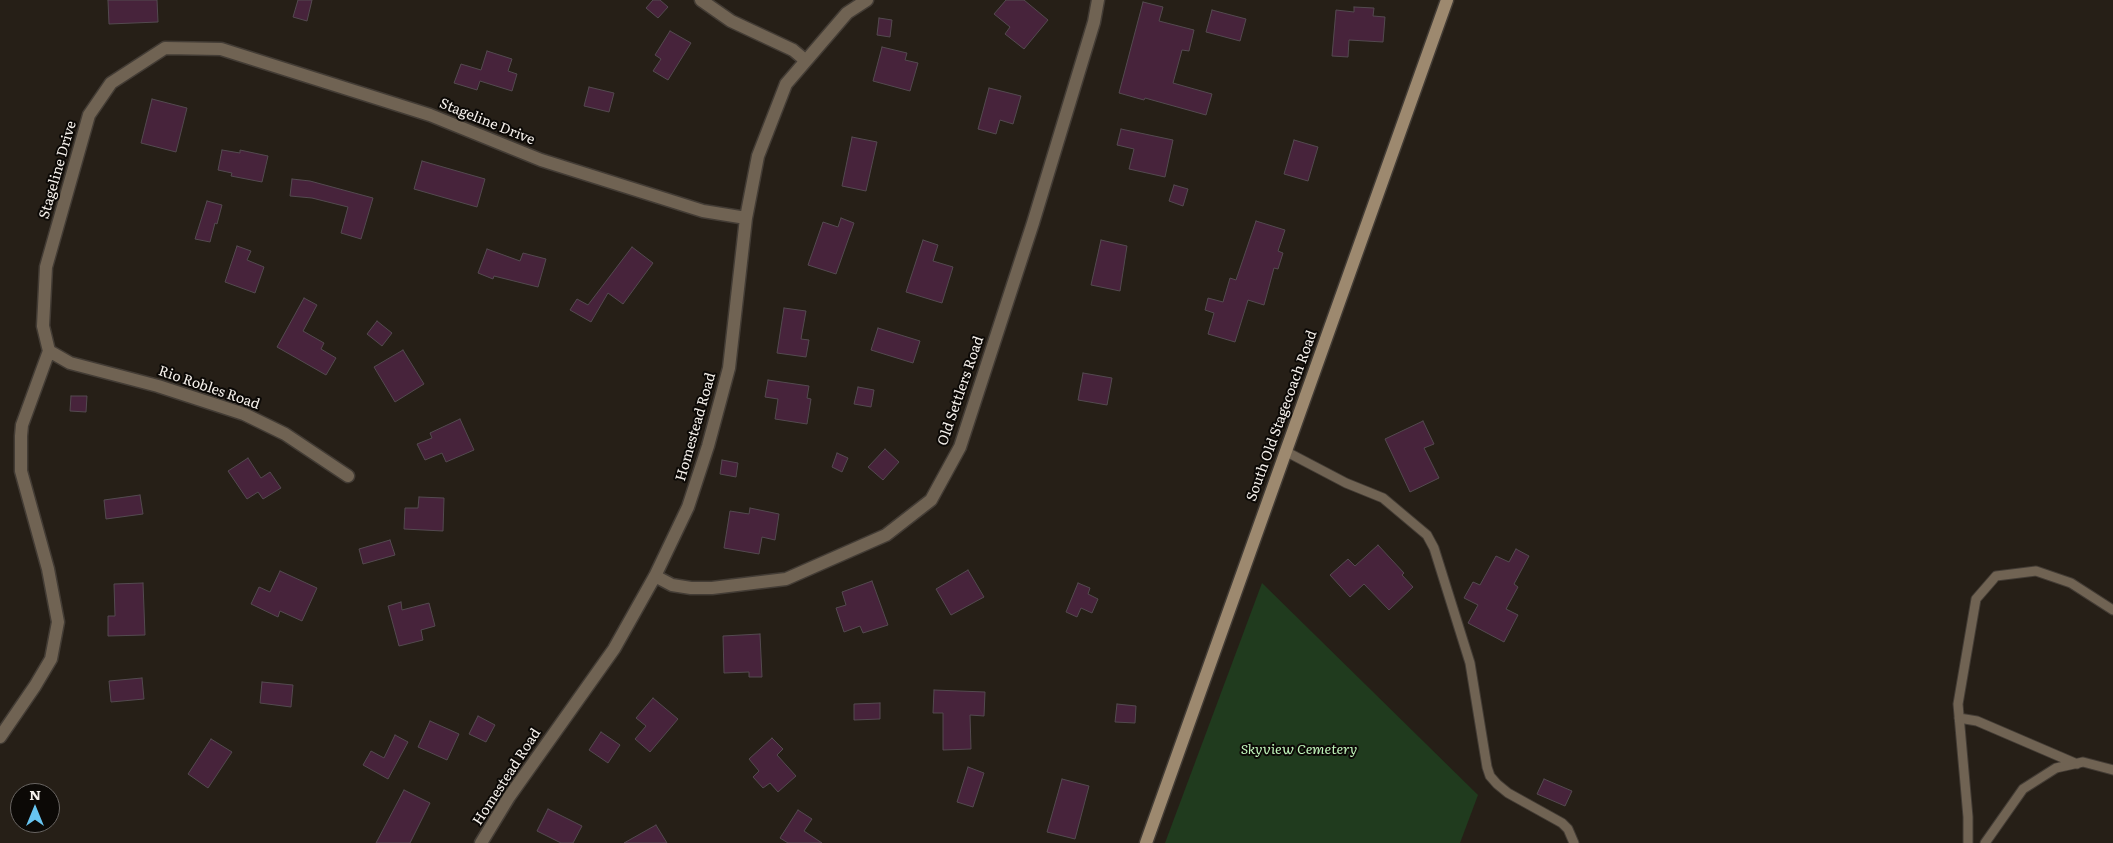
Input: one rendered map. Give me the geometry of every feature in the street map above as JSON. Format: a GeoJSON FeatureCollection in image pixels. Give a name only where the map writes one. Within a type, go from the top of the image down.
{"type":"FeatureCollection","features":[{"type":"Feature","properties":{"kind":"street"},"geometry":{"type":"LineString","coordinates":[[701,0],[731,20],[793,50],[805,60]]}},
{"type":"Feature","properties":{"kind":"street","name":"Homestead Road"},"geometry":{"type":"LineString","coordinates":[[481,843],[532,764],[614,649],[655,576],[688,507],[708,446],[729,368],[746,218],[758,156],[786,84],[847,13],[867,0]]}},
{"type":"Feature","properties":{"kind":"street","name":"Old Settlers Road"},"geometry":{"type":"LineString","coordinates":[[655,576],[672,585],[691,588],[712,588],[786,579],[886,535],[931,500],[960,447],[1033,223],[1094,22],[1098,0]]}},
{"type":"Feature","properties":{"kind":"street","name":"South Old Stagecoach Road"},"geometry":{"type":"LineString","coordinates":[[1146,843],[1447,0]]}},
{"type":"Feature","properties":{"kind":"street","name":"Stageline Drive"},"geometry":{"type":"LineString","coordinates":[[50,351],[43,326],[43,296],[46,267],[89,115],[111,84],[165,48],[221,49],[430,115],[541,160],[703,211],[746,218]]}},
{"type":"Feature","properties":{"kind":"street"},"geometry":{"type":"LineString","coordinates":[[0,736],[35,686],[51,659],[58,622],[48,570],[21,471],[22,425],[50,351]]}},
{"type":"Feature","properties":{"kind":"street","name":"Rio Robles Road"},"geometry":{"type":"LineString","coordinates":[[50,351],[70,363],[174,390],[244,414],[285,434],[348,476]]}},
{"type":"Feature","properties":{"kind":"lane"},"geometry":{"type":"LineString","coordinates":[[1285,451],[1346,483],[1383,498],[1427,535],[1434,548],[1470,663],[1490,776],[1508,793],[1562,823],[1568,828],[1574,843]]}},
{"type":"Feature","properties":{"kind":"lane"},"geometry":{"type":"LineString","coordinates":[[1968,843],[1968,817],[1958,704],[1976,599],[1996,576],[2036,571],[2072,584],[2113,610]]}},
{"type":"Feature","properties":{"kind":"lane"},"geometry":{"type":"LineString","coordinates":[[1959,718],[1977,721],[2077,764]]}},
{"type":"Feature","properties":{"kind":"lane"},"geometry":{"type":"LineString","coordinates":[[1985,843],[2023,789],[2056,768],[2083,762],[2113,770]]}},
{"type":"Feature","properties":{"kind":"green space","name":"Skyview Cemetery"},"geometry":{"type":"Polygon","coordinates":[[[1262,583],[1478,795],[1460,843],[1165,843],[1262,583]]]}},
{"type":"Feature","properties":{"kind":"building"},"geometry":{"type":"Polygon","coordinates":[[[108,0],[157,0],[158,22],[109,24],[108,0]]]}},
{"type":"Feature","properties":{"kind":"building"},"geometry":{"type":"Polygon","coordinates":[[[298,0],[312,0],[307,21],[293,17],[298,0]]]}},
{"type":"Feature","properties":{"kind":"building"},"geometry":{"type":"Polygon","coordinates":[[[653,0],[660,0],[668,7],[658,18],[646,8],[653,0]]]}},
{"type":"Feature","properties":{"kind":"building"},"geometry":{"type":"Polygon","coordinates":[[[1006,0],[1024,0],[1048,20],[1024,49],[1005,34],[1010,27],[994,14],[1006,0]]]}},
{"type":"Feature","properties":{"kind":"building"},"geometry":{"type":"Polygon","coordinates":[[[1143,2],[1163,7],[1159,21],[1194,30],[1189,51],[1182,50],[1173,83],[1212,94],[1206,115],[1145,98],[1144,100],[1119,93],[1143,2]]]}},
{"type":"Feature","properties":{"kind":"building"},"geometry":{"type":"Polygon","coordinates":[[[1354,7],[1374,8],[1373,16],[1385,17],[1383,42],[1349,40],[1348,57],[1332,56],[1336,10],[1354,12],[1354,7]]]}},
{"type":"Feature","properties":{"kind":"building"},"geometry":{"type":"Polygon","coordinates":[[[1212,10],[1246,19],[1240,41],[1206,32],[1212,10]]]}},
{"type":"Feature","properties":{"kind":"building"},"geometry":{"type":"Polygon","coordinates":[[[879,18],[892,20],[890,37],[877,35],[879,18]]]}},
{"type":"Feature","properties":{"kind":"building"},"geometry":{"type":"Polygon","coordinates":[[[670,31],[691,43],[668,80],[653,71],[661,59],[655,55],[670,31]]]}},
{"type":"Feature","properties":{"kind":"building"},"geometry":{"type":"Polygon","coordinates":[[[882,47],[907,53],[905,60],[918,63],[910,91],[873,81],[882,47]]]}},
{"type":"Feature","properties":{"kind":"building"},"geometry":{"type":"Polygon","coordinates":[[[487,51],[512,59],[508,71],[517,74],[512,91],[480,81],[477,90],[454,83],[461,64],[481,70],[487,51]]]}},
{"type":"Feature","properties":{"kind":"building"},"geometry":{"type":"Polygon","coordinates":[[[589,87],[614,93],[609,112],[584,106],[589,87]]]}},
{"type":"Feature","properties":{"kind":"building"},"geometry":{"type":"Polygon","coordinates":[[[989,88],[1021,96],[1013,124],[1000,120],[996,134],[978,129],[989,88]]]}},
{"type":"Feature","properties":{"kind":"building"},"geometry":{"type":"Polygon","coordinates":[[[152,99],[187,108],[176,152],[141,143],[152,99]]]}},
{"type":"Feature","properties":{"kind":"building"},"geometry":{"type":"Polygon","coordinates":[[[1121,129],[1173,140],[1165,177],[1129,169],[1134,149],[1117,145],[1121,129]]]}},
{"type":"Feature","properties":{"kind":"building"},"geometry":{"type":"Polygon","coordinates":[[[852,137],[877,142],[866,191],[842,186],[852,137]]]}},
{"type":"Feature","properties":{"kind":"building"},"geometry":{"type":"Polygon","coordinates":[[[1294,140],[1318,147],[1308,181],[1284,174],[1294,140]]]}},
{"type":"Feature","properties":{"kind":"building"},"geometry":{"type":"Polygon","coordinates":[[[222,150],[240,153],[240,150],[268,156],[262,182],[231,176],[232,173],[218,170],[222,150]]]}},
{"type":"Feature","properties":{"kind":"building"},"geometry":{"type":"Polygon","coordinates":[[[422,161],[485,179],[477,207],[414,189],[422,161]]]}},
{"type":"Feature","properties":{"kind":"building"},"geometry":{"type":"Polygon","coordinates":[[[292,179],[310,181],[373,198],[361,239],[341,233],[348,207],[312,198],[290,196],[292,179]]]}},
{"type":"Feature","properties":{"kind":"building"},"geometry":{"type":"Polygon","coordinates":[[[1174,185],[1188,189],[1183,206],[1169,201],[1174,185]]]}},
{"type":"Feature","properties":{"kind":"building"},"geometry":{"type":"Polygon","coordinates":[[[207,201],[222,205],[210,242],[195,239],[207,201]]]}},
{"type":"Feature","properties":{"kind":"building"},"geometry":{"type":"Polygon","coordinates":[[[841,218],[854,223],[836,274],[808,265],[823,222],[838,227],[841,218]]]}},
{"type":"Feature","properties":{"kind":"building"},"geometry":{"type":"Polygon","coordinates":[[[1256,221],[1285,230],[1278,251],[1283,253],[1278,269],[1274,268],[1264,305],[1248,300],[1235,342],[1208,334],[1214,313],[1205,310],[1208,298],[1223,302],[1230,278],[1236,280],[1256,221]]]}},
{"type":"Feature","properties":{"kind":"building"},"geometry":{"type":"Polygon","coordinates":[[[923,240],[938,245],[933,261],[953,267],[942,303],[906,292],[923,240]]]}},
{"type":"Feature","properties":{"kind":"building"},"geometry":{"type":"Polygon","coordinates":[[[1101,240],[1127,246],[1120,291],[1091,285],[1101,240]]]}},
{"type":"Feature","properties":{"kind":"building"},"geometry":{"type":"Polygon","coordinates":[[[237,246],[251,251],[247,260],[264,267],[255,293],[225,282],[237,246]]]}},
{"type":"Feature","properties":{"kind":"building"},"geometry":{"type":"Polygon","coordinates":[[[632,247],[653,263],[623,304],[608,293],[591,322],[570,310],[577,299],[588,305],[632,247]]]}},
{"type":"Feature","properties":{"kind":"building"},"geometry":{"type":"Polygon","coordinates":[[[487,249],[520,261],[523,253],[546,259],[538,287],[494,276],[493,279],[478,273],[487,249]]]}},
{"type":"Feature","properties":{"kind":"building"},"geometry":{"type":"Polygon","coordinates":[[[304,298],[317,305],[303,331],[324,343],[321,349],[336,358],[326,375],[277,347],[304,298]]]}},
{"type":"Feature","properties":{"kind":"building"},"geometry":{"type":"Polygon","coordinates":[[[784,308],[806,311],[801,339],[809,340],[806,357],[777,353],[784,308]]]}},
{"type":"Feature","properties":{"kind":"building"},"geometry":{"type":"Polygon","coordinates":[[[377,321],[392,333],[382,346],[367,334],[377,321]]]}},
{"type":"Feature","properties":{"kind":"building"},"geometry":{"type":"Polygon","coordinates":[[[878,328],[920,341],[913,363],[871,350],[878,328]]]}},
{"type":"Feature","properties":{"kind":"building"},"geometry":{"type":"Polygon","coordinates":[[[403,350],[424,384],[395,402],[374,367],[403,350]]]}},
{"type":"Feature","properties":{"kind":"building"},"geometry":{"type":"Polygon","coordinates":[[[1083,373],[1112,378],[1107,405],[1078,400],[1083,373]]]}},
{"type":"Feature","properties":{"kind":"building"},"geometry":{"type":"Polygon","coordinates":[[[768,380],[809,386],[807,398],[811,399],[807,424],[775,419],[778,399],[765,397],[768,380]]]}},
{"type":"Feature","properties":{"kind":"building"},"geometry":{"type":"Polygon","coordinates":[[[858,387],[874,390],[871,407],[854,404],[858,387]]]}},
{"type":"Feature","properties":{"kind":"building"},"geometry":{"type":"Polygon","coordinates":[[[71,396],[87,396],[86,412],[70,411],[71,396]]]}},
{"type":"Feature","properties":{"kind":"building"},"geometry":{"type":"Polygon","coordinates":[[[460,419],[474,450],[446,462],[442,453],[425,460],[417,444],[432,438],[430,433],[460,419]]]}},
{"type":"Feature","properties":{"kind":"building"},"geometry":{"type":"Polygon","coordinates":[[[1423,421],[1434,444],[1424,448],[1439,478],[1410,492],[1385,439],[1423,421]]]}},
{"type":"Feature","properties":{"kind":"building"},"geometry":{"type":"Polygon","coordinates":[[[885,449],[899,462],[883,480],[868,467],[885,449]]]}},
{"type":"Feature","properties":{"kind":"building"},"geometry":{"type":"Polygon","coordinates":[[[837,453],[848,458],[842,472],[832,467],[837,453]]]}},
{"type":"Feature","properties":{"kind":"building"},"geometry":{"type":"Polygon","coordinates":[[[248,458],[261,478],[270,472],[281,488],[263,499],[258,492],[247,499],[228,471],[248,458]]]}},
{"type":"Feature","properties":{"kind":"building"},"geometry":{"type":"Polygon","coordinates":[[[722,460],[738,463],[736,477],[720,474],[722,460]]]}},
{"type":"Feature","properties":{"kind":"building"},"geometry":{"type":"Polygon","coordinates":[[[140,495],[143,514],[106,519],[104,500],[140,495]]]}},
{"type":"Feature","properties":{"kind":"building"},"geometry":{"type":"Polygon","coordinates":[[[419,497],[444,498],[443,531],[404,529],[405,508],[418,508],[419,497]]]}},
{"type":"Feature","properties":{"kind":"building"},"geometry":{"type":"Polygon","coordinates":[[[750,508],[779,514],[775,540],[762,537],[759,554],[724,548],[730,511],[749,514],[750,508]]]}},
{"type":"Feature","properties":{"kind":"building"},"geometry":{"type":"Polygon","coordinates":[[[390,540],[395,555],[363,564],[359,549],[390,540]]]}},
{"type":"Feature","properties":{"kind":"building"},"geometry":{"type":"Polygon","coordinates":[[[1378,545],[1404,573],[1402,575],[1413,587],[1389,610],[1364,584],[1350,597],[1330,575],[1348,559],[1355,566],[1378,545]]]}},
{"type":"Feature","properties":{"kind":"building"},"geometry":{"type":"Polygon","coordinates":[[[1516,549],[1529,556],[1514,584],[1518,587],[1506,609],[1518,615],[1504,642],[1468,623],[1478,605],[1464,598],[1473,582],[1480,585],[1496,556],[1509,562],[1516,549]]]}},
{"type":"Feature","properties":{"kind":"building"},"geometry":{"type":"Polygon","coordinates":[[[968,570],[984,597],[951,615],[936,589],[968,570]]]}},
{"type":"Feature","properties":{"kind":"building"},"geometry":{"type":"Polygon","coordinates":[[[280,571],[317,588],[302,621],[280,611],[278,617],[251,604],[259,587],[270,592],[280,571]]]}},
{"type":"Feature","properties":{"kind":"building"},"geometry":{"type":"Polygon","coordinates":[[[872,581],[888,625],[863,633],[860,626],[844,632],[836,608],[846,605],[842,592],[872,581]]]}},
{"type":"Feature","properties":{"kind":"building"},"geometry":{"type":"Polygon","coordinates":[[[143,583],[145,635],[108,636],[108,616],[115,616],[114,584],[143,583]]]}},
{"type":"Feature","properties":{"kind":"building"},"geometry":{"type":"Polygon","coordinates":[[[1078,583],[1090,588],[1088,594],[1098,599],[1092,613],[1081,608],[1077,617],[1066,612],[1078,583]]]}},
{"type":"Feature","properties":{"kind":"building"},"geometry":{"type":"Polygon","coordinates":[[[401,602],[402,610],[429,603],[435,626],[421,630],[423,640],[399,646],[388,606],[401,602]]]}},
{"type":"Feature","properties":{"kind":"building"},"geometry":{"type":"Polygon","coordinates":[[[760,634],[762,677],[749,677],[749,672],[724,673],[723,636],[760,634]]]}},
{"type":"Feature","properties":{"kind":"building"},"geometry":{"type":"Polygon","coordinates":[[[142,678],[144,699],[111,702],[109,681],[142,678]]]}},
{"type":"Feature","properties":{"kind":"building"},"geometry":{"type":"Polygon","coordinates":[[[262,682],[293,685],[291,707],[260,703],[262,682]]]}},
{"type":"Feature","properties":{"kind":"building"},"geometry":{"type":"Polygon","coordinates":[[[934,690],[985,692],[984,716],[970,715],[971,749],[943,750],[943,713],[933,713],[934,690]]]}},
{"type":"Feature","properties":{"kind":"building"},"geometry":{"type":"Polygon","coordinates":[[[653,698],[678,719],[650,752],[635,739],[646,726],[636,718],[653,698]]]}},
{"type":"Feature","properties":{"kind":"building"},"geometry":{"type":"Polygon","coordinates":[[[880,703],[880,719],[854,720],[854,704],[880,703]]]}},
{"type":"Feature","properties":{"kind":"building"},"geometry":{"type":"Polygon","coordinates":[[[1117,704],[1136,706],[1135,723],[1115,722],[1117,704]]]}},
{"type":"Feature","properties":{"kind":"building"},"geometry":{"type":"Polygon","coordinates":[[[478,716],[495,725],[486,742],[469,734],[478,716]]]}},
{"type":"Feature","properties":{"kind":"building"},"geometry":{"type":"Polygon","coordinates":[[[430,721],[459,734],[447,760],[418,747],[430,721]]]}},
{"type":"Feature","properties":{"kind":"building"},"geometry":{"type":"Polygon","coordinates":[[[601,732],[620,745],[608,763],[589,750],[601,732]]]}},
{"type":"Feature","properties":{"kind":"building"},"geometry":{"type":"Polygon","coordinates":[[[395,735],[408,742],[388,779],[363,765],[371,751],[384,758],[395,735]]]}},
{"type":"Feature","properties":{"kind":"building"},"geometry":{"type":"Polygon","coordinates":[[[772,738],[783,749],[777,755],[796,776],[778,792],[770,783],[763,788],[753,777],[759,771],[749,759],[772,738]]]}},
{"type":"Feature","properties":{"kind":"building"},"geometry":{"type":"Polygon","coordinates":[[[211,739],[232,752],[208,788],[188,774],[211,739]]]}},
{"type":"Feature","properties":{"kind":"building"},"geometry":{"type":"Polygon","coordinates":[[[968,767],[984,773],[973,807],[957,802],[968,767]]]}},
{"type":"Feature","properties":{"kind":"building"},"geometry":{"type":"Polygon","coordinates":[[[1062,779],[1089,786],[1075,839],[1047,832],[1062,779]]]}},
{"type":"Feature","properties":{"kind":"building"},"geometry":{"type":"Polygon","coordinates":[[[1544,779],[1572,791],[1565,806],[1537,794],[1544,779]]]}},
{"type":"Feature","properties":{"kind":"building"},"geometry":{"type":"Polygon","coordinates":[[[404,790],[430,803],[410,843],[376,843],[404,790]]]}},
{"type":"Feature","properties":{"kind":"building"},"geometry":{"type":"Polygon","coordinates":[[[548,809],[582,826],[573,843],[561,843],[537,831],[548,809]]]}},
{"type":"Feature","properties":{"kind":"building"},"geometry":{"type":"Polygon","coordinates":[[[798,810],[812,819],[804,831],[822,843],[788,843],[780,838],[798,810]]]}},
{"type":"Feature","properties":{"kind":"building"},"geometry":{"type":"Polygon","coordinates":[[[656,825],[667,843],[624,843],[656,825]]]}}]}
